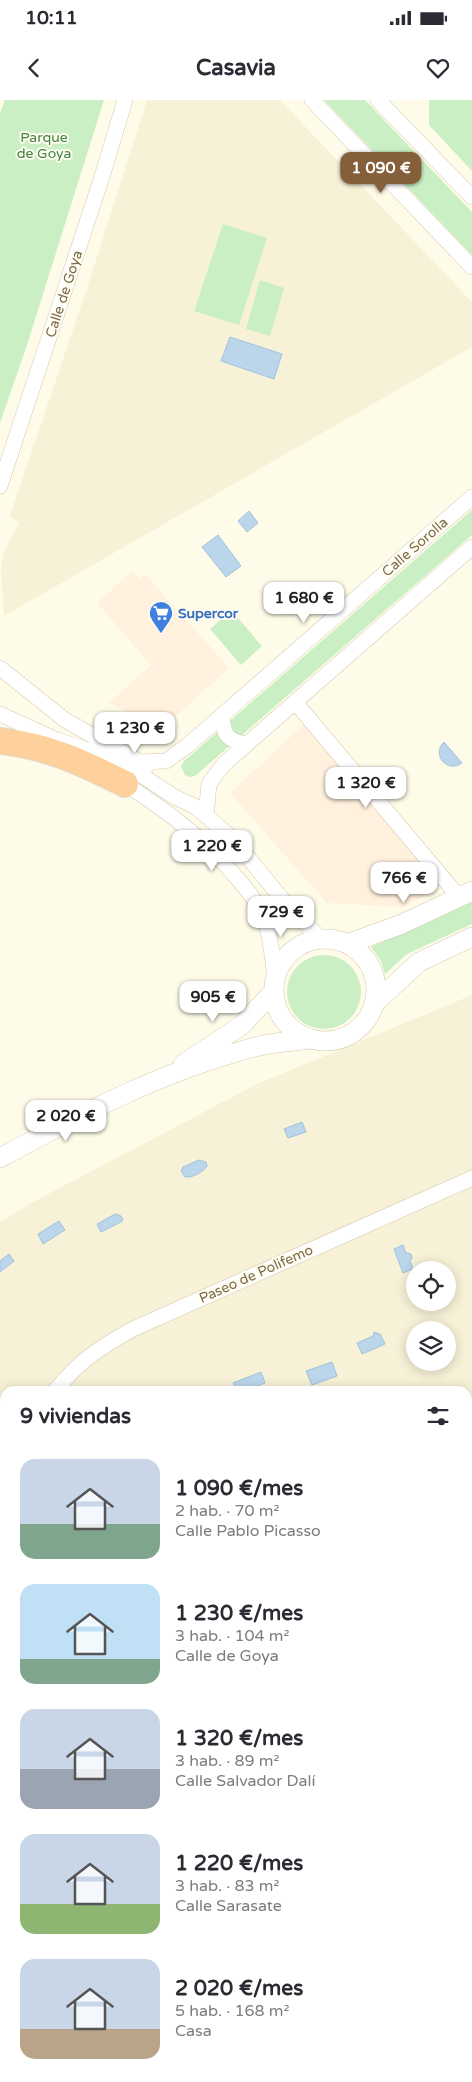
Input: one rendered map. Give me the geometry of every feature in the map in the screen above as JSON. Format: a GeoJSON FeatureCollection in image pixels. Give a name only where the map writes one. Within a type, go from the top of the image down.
{"type":"FeatureCollection","features":[{"type":"Feature","properties":{"kind":"highway"},"geometry":{"type":"LineString","coordinates":[[0,742],[22,744],[72,758],[125,784]]}},
{"type":"Feature","properties":{"kind":"street","name":"Calle de Goya"},"geometry":{"type":"LineString","coordinates":[[0,486],[101,180],[125,100]]}},
{"type":"Feature","properties":{"kind":"street"},"geometry":{"type":"LineString","coordinates":[[312,100],[472,268]]}},
{"type":"Feature","properties":{"kind":"street"},"geometry":{"type":"LineString","coordinates":[[378,100],[472,197]]}},
{"type":"Feature","properties":{"kind":"street","name":"Calle Sorolla"},"geometry":{"type":"LineString","coordinates":[[140,762],[166,761],[187,746],[472,497]]}},
{"type":"Feature","properties":{"kind":"street"},"geometry":{"type":"LineString","coordinates":[[201,811],[209,784],[223,765],[472,547]]}},
{"type":"Feature","properties":{"kind":"street"},"geometry":{"type":"LineString","coordinates":[[0,668],[65,720],[140,762],[182,790],[201,811],[234,840],[290,909],[321,939]]}},
{"type":"Feature","properties":{"kind":"street"},"geometry":{"type":"LineString","coordinates":[[295,702],[466,894],[402,924],[347,944]]}},
{"type":"Feature","properties":{"kind":"street"},"geometry":{"type":"LineString","coordinates":[[0,714],[57,740],[102,755],[135,771],[201,811]]}},
{"type":"Feature","properties":{"kind":"street"},"geometry":{"type":"LineString","coordinates":[[222,715],[223,732],[232,741],[246,744]]}},
{"type":"Feature","properties":{"kind":"street"},"geometry":{"type":"LineString","coordinates":[[57,740],[168,813],[202,840],[250,893],[262,914],[269,934],[275,984],[276,1006],[284,1020],[295,1032],[309,1039],[323,1042],[337,1041],[351,1036],[362,1027],[371,1015],[376,1002],[377,984],[372,968],[362,954],[335,939],[321,939],[306,943],[292,951],[282,963],[275,984],[242,1025],[168,1074]]}},
{"type":"Feature","properties":{"kind":"street"},"geometry":{"type":"LineString","coordinates":[[376,1002],[419,962],[472,937]]}},
{"type":"Feature","properties":{"kind":"street"},"geometry":{"type":"LineString","coordinates":[[0,1158],[118,1096],[168,1074],[261,1046],[309,1039]]}},
{"type":"Feature","properties":{"kind":"street","name":"Paseo de Polifemo"},"geometry":{"type":"LineString","coordinates":[[59,1386],[71,1371],[98,1348],[133,1329],[472,1178]]}},
{"type":"Feature","properties":{"kind":"shaded area"},"geometry":{"type":"Polygon","coordinates":[[[147,100],[280,100],[472,302],[472,347],[4,616],[1,572],[3,554],[19,522],[10,516],[88,285],[147,100]]]}},
{"type":"Feature","properties":{"kind":"shaded area","name":"Supercor"},"geometry":{"type":"Polygon","coordinates":[[[133,571],[139,579],[145,574],[229,668],[162,729],[109,703],[151,665],[97,603],[133,571]]]}},
{"type":"Feature","properties":{"kind":"shaded area"},"geometry":{"type":"Polygon","coordinates":[[[304,724],[438,882],[435,891],[402,907],[327,903],[230,793],[304,724]]]}},
{"type":"Feature","properties":{"kind":"shaded area"},"geometry":{"type":"Polygon","coordinates":[[[472,995],[472,1386],[0,1386],[0,1222],[31,1203],[257,1084],[472,995]]]}},
{"type":"Feature","properties":{"kind":"green space","name":"Parque de Goya"},"geometry":{"type":"Polygon","coordinates":[[[5,100],[104,100],[26,348],[0,423],[0,113],[5,100]]]}},
{"type":"Feature","properties":{"kind":"green space"},"geometry":{"type":"Polygon","coordinates":[[[324,100],[365,100],[472,212],[472,255],[324,100]]]}},
{"type":"Feature","properties":{"kind":"green space"},"geometry":{"type":"Polygon","coordinates":[[[429,100],[472,100],[472,171],[429,125],[429,100]]]}},
{"type":"Feature","properties":{"kind":"green space"},"geometry":{"type":"Polygon","coordinates":[[[223,224],[267,238],[239,325],[194,311],[223,224]]]}},
{"type":"Feature","properties":{"kind":"green space"},"geometry":{"type":"Polygon","coordinates":[[[260,280],[284,288],[270,336],[246,329],[260,280]]]}},
{"type":"Feature","properties":{"kind":"green space"},"geometry":{"type":"Polygon","coordinates":[[[472,510],[472,535],[195,776],[185,775],[181,767],[184,761],[472,510]]]}},
{"type":"Feature","properties":{"kind":"green space"},"geometry":{"type":"Polygon","coordinates":[[[231,610],[262,646],[241,665],[210,629],[231,610]]]}},
{"type":"Feature","properties":{"kind":"green space"},"geometry":{"type":"Polygon","coordinates":[[[472,902],[472,924],[407,954],[385,974],[381,961],[371,947],[472,902]]]}},
{"type":"Feature","properties":{"kind":"green space"},"geometry":{"type":"Polygon","coordinates":[[[317,955],[331,955],[345,961],[355,971],[361,985],[359,1006],[345,1023],[331,1029],[317,1029],[303,1023],[293,1013],[287,999],[287,985],[293,971],[303,961],[317,955]]]}},
{"type":"Feature","properties":{"kind":"water"},"geometry":{"type":"Polygon","coordinates":[[[230,337],[282,354],[274,379],[221,361],[230,337]]]}},
{"type":"Feature","properties":{"kind":"water"},"geometry":{"type":"Polygon","coordinates":[[[249,511],[258,523],[247,532],[238,521],[249,511]]]}},
{"type":"Feature","properties":{"kind":"water"},"geometry":{"type":"Polygon","coordinates":[[[218,535],[241,566],[226,577],[202,547],[218,535]]]}},
{"type":"Feature","properties":{"kind":"water"},"geometry":{"type":"Polygon","coordinates":[[[444,742],[462,763],[451,766],[442,761],[439,752],[444,742]]]}},
{"type":"Feature","properties":{"kind":"water"},"geometry":{"type":"Polygon","coordinates":[[[302,1122],[306,1132],[288,1138],[284,1129],[302,1122]]]}},
{"type":"Feature","properties":{"kind":"water"},"geometry":{"type":"Polygon","coordinates":[[[199,1160],[206,1162],[207,1166],[194,1176],[185,1177],[181,1171],[183,1167],[199,1160]]]}},
{"type":"Feature","properties":{"kind":"water"},"geometry":{"type":"Polygon","coordinates":[[[115,1214],[121,1216],[123,1220],[101,1232],[97,1224],[115,1214]]]}},
{"type":"Feature","properties":{"kind":"water"},"geometry":{"type":"Polygon","coordinates":[[[59,1221],[65,1230],[43,1244],[38,1234],[59,1221]]]}},
{"type":"Feature","properties":{"kind":"water"},"geometry":{"type":"Polygon","coordinates":[[[403,1245],[406,1253],[411,1254],[412,1258],[410,1261],[406,1261],[406,1272],[403,1273],[394,1249],[403,1245]]]}},
{"type":"Feature","properties":{"kind":"water"},"geometry":{"type":"Polygon","coordinates":[[[9,1254],[14,1261],[0,1272],[0,1261],[9,1254]]]}},
{"type":"Feature","properties":{"kind":"water"},"geometry":{"type":"Polygon","coordinates":[[[374,1332],[380,1334],[385,1344],[362,1354],[357,1343],[373,1336],[374,1332]]]}},
{"type":"Feature","properties":{"kind":"water"},"geometry":{"type":"Polygon","coordinates":[[[332,1362],[337,1376],[312,1385],[306,1371],[332,1362]]]}},
{"type":"Feature","properties":{"kind":"water"},"geometry":{"type":"Polygon","coordinates":[[[261,1372],[265,1383],[257,1386],[234,1386],[233,1383],[261,1372]]]}},
{"type":"Feature","properties":{"kind":"place","name":"Supercor"},"geometry":{"type":"Point","coordinates":[161,634]}}]}
